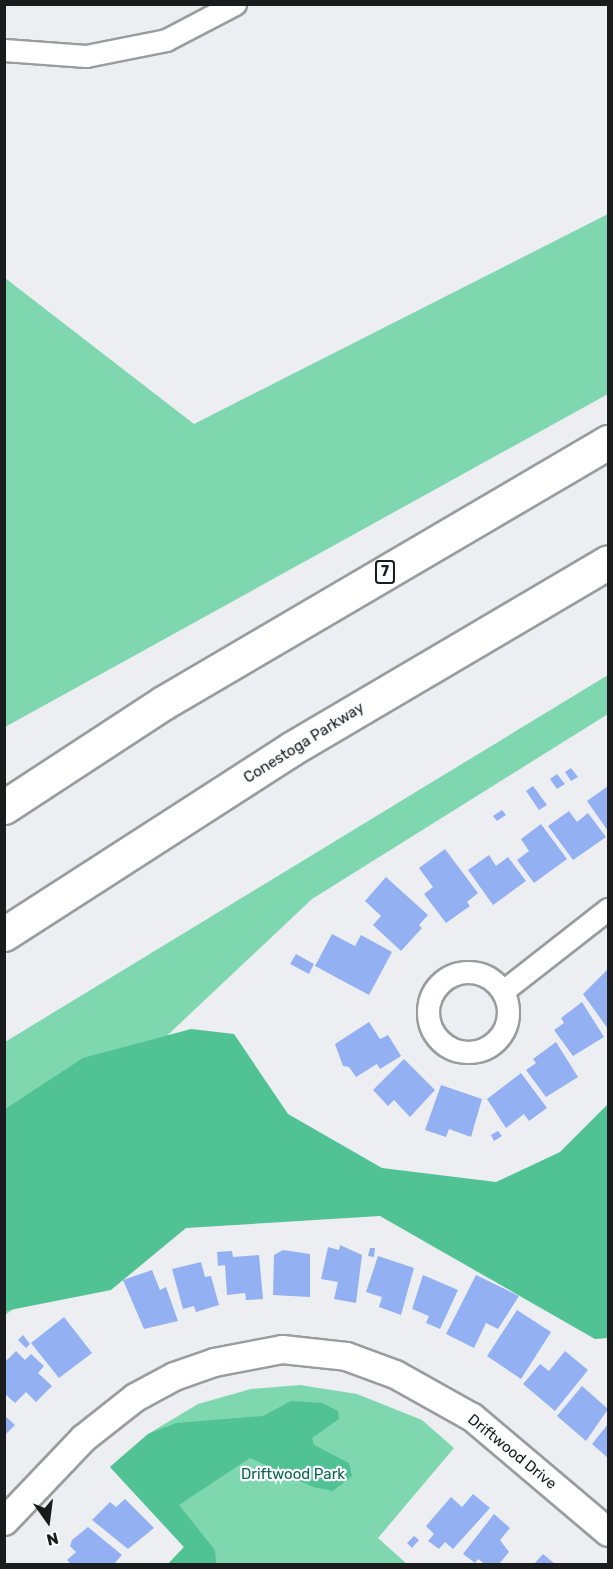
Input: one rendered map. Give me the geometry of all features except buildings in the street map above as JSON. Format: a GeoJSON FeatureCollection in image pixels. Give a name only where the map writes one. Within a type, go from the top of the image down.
{"type":"FeatureCollection","features":[{"type":"Feature","properties":{"kind":"highway","name":"7"},"geometry":{"type":"LineString","coordinates":[[4,807],[163,703],[609,442]]}},
{"type":"Feature","properties":{"kind":"highway","name":"Conestoga Parkway"},"geometry":{"type":"LineString","coordinates":[[4,934],[291,749],[609,562]]}},
{"type":"Feature","properties":{"kind":"street"},"geometry":{"type":"LineString","coordinates":[[4,50],[86,56],[165,40],[235,4]]}},
{"type":"Feature","properties":{"kind":"street"},"geometry":{"type":"LineString","coordinates":[[503,991],[609,909]]}},
{"type":"Feature","properties":{"kind":"street","name":"Driftwood Drive"},"geometry":{"type":"LineString","coordinates":[[4,1521],[83,1438],[135,1397],[174,1376],[214,1362],[282,1350],[346,1356],[395,1374],[472,1417],[609,1532]]}},
{"type":"Feature","properties":{"kind":"green space"},"geometry":{"type":"Polygon","coordinates":[[[608,214],[608,394],[5,727],[5,278],[194,424],[608,214]]]}},
{"type":"Feature","properties":{"kind":"green space"},"geometry":{"type":"Polygon","coordinates":[[[608,675],[608,714],[312,899],[156,1046],[239,1146],[5,1315],[5,1042],[608,675]]]}},
{"type":"Feature","properties":{"kind":"green space"},"geometry":{"type":"Polygon","coordinates":[[[191,1029],[234,1034],[288,1114],[382,1168],[496,1182],[560,1152],[608,1104],[608,1338],[595,1339],[380,1216],[186,1228],[111,1290],[5,1311],[5,1109],[83,1058],[191,1029]]]}},
{"type":"Feature","properties":{"kind":"green space","name":"Driftwood Park"},"geometry":{"type":"Polygon","coordinates":[[[300,1385],[357,1394],[422,1420],[454,1448],[378,1538],[407,1564],[168,1564],[184,1547],[110,1467],[148,1434],[198,1404],[251,1389],[300,1385]]]}},
{"type":"Feature","properties":{"kind":"green space"},"geometry":{"type":"Polygon","coordinates":[[[291,1401],[322,1403],[338,1411],[339,1419],[312,1438],[314,1445],[349,1463],[352,1476],[333,1491],[313,1487],[250,1458],[179,1505],[215,1550],[216,1564],[168,1564],[184,1547],[110,1467],[148,1434],[176,1423],[263,1416],[291,1401]]]}}]}
